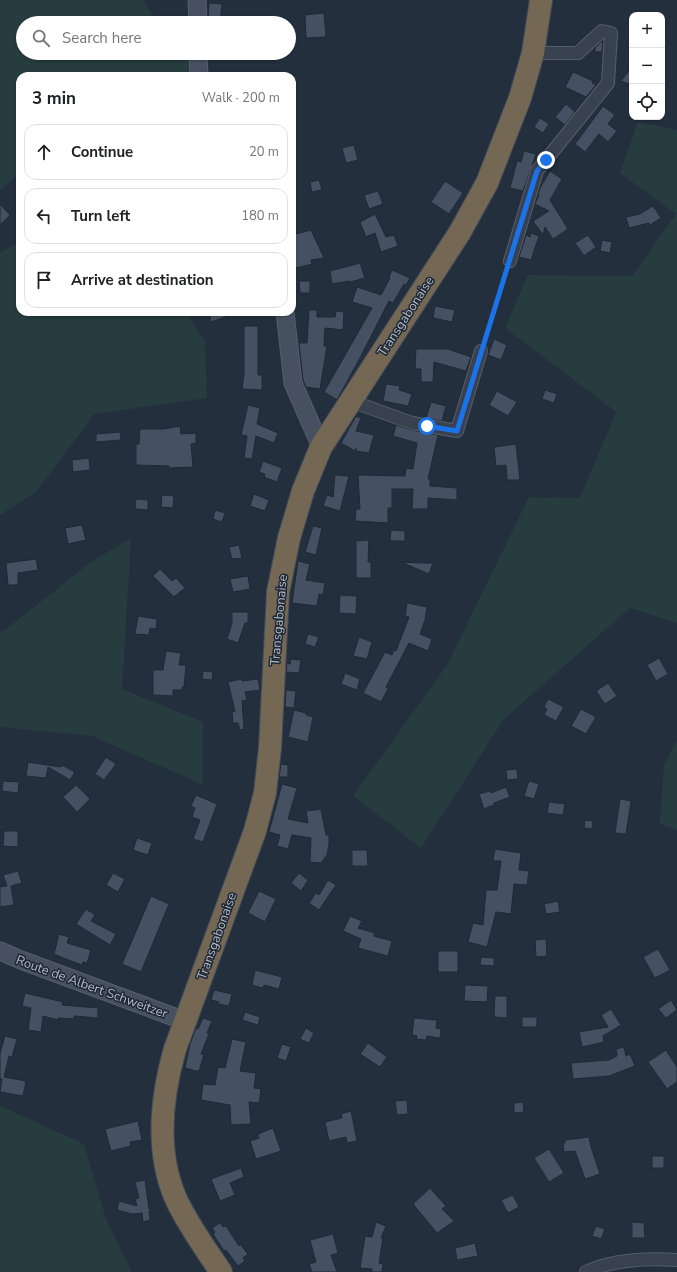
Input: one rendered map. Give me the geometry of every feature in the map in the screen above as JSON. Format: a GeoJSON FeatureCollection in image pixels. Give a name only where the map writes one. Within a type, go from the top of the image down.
{"type":"FeatureCollection","features":[{"type":"Feature","properties":{"kind":"highway","name":"Transgabonaise"},"geometry":{"type":"LineString","coordinates":[[221,1272],[185,1217],[175,1197],[163,1147],[161,1128],[163,1102],[168,1073],[185,1021],[255,831],[260,813],[266,786],[270,748],[274,640],[279,585],[295,515],[311,469],[321,447],[476,204],[487,183],[520,98],[533,53],[541,0]]}},
{"type":"Feature","properties":{"kind":"street"},"geometry":{"type":"LineString","coordinates":[[197,0],[198,16]]}},
{"type":"Feature","properties":{"kind":"street"},"geometry":{"type":"LineString","coordinates":[[510,261],[537,171],[608,83],[611,33],[602,30],[578,53],[533,53]]}},
{"type":"Feature","properties":{"kind":"street"},"geometry":{"type":"LineString","coordinates":[[198,60],[199,72]]}},
{"type":"Feature","properties":{"kind":"street"},"geometry":{"type":"LineString","coordinates":[[285,316],[292,383],[321,447]]}},
{"type":"Feature","properties":{"kind":"street"},"geometry":{"type":"LineString","coordinates":[[351,401],[412,423],[457,431],[480,351]]}},
{"type":"Feature","properties":{"kind":"street","name":"Route de Albert Schweitzer"},"geometry":{"type":"LineString","coordinates":[[0,951],[185,1021]]}},
{"type":"Feature","properties":{"kind":"street"},"geometry":{"type":"LineString","coordinates":[[586,1272],[602,1264],[624,1261],[677,1260]]}},
{"type":"Feature","properties":{"kind":"path"},"geometry":{"type":"LineString","coordinates":[[480,351],[510,261]]}},
{"type":"Feature","properties":{"kind":"green space"},"geometry":{"type":"Polygon","coordinates":[[[0,0],[143,0],[153,16],[16,16],[16,60],[191,60],[192,72],[16,72],[16,177],[0,190],[0,0]]]}},
{"type":"Feature","properties":{"kind":"green space"},"geometry":{"type":"Polygon","coordinates":[[[638,122],[677,130],[677,623],[630,608],[504,719],[421,848],[353,796],[447,665],[529,497],[580,498],[616,412],[505,328],[528,275],[632,276],[676,214],[620,173],[638,122]]]}},
{"type":"Feature","properties":{"kind":"green space"},"geometry":{"type":"Polygon","coordinates":[[[16,243],[16,316],[189,316],[205,342],[207,398],[94,414],[37,491],[0,515],[0,253],[16,243]]]}},
{"type":"Feature","properties":{"kind":"green space"},"geometry":{"type":"Polygon","coordinates":[[[131,538],[122,689],[203,722],[203,785],[92,736],[0,727],[0,634],[91,562],[131,538]]]}},
{"type":"Feature","properties":{"kind":"green space"},"geometry":{"type":"Polygon","coordinates":[[[677,740],[677,830],[660,824],[664,766],[677,740]]]}},
{"type":"Feature","properties":{"kind":"green space"},"geometry":{"type":"Polygon","coordinates":[[[0,1106],[84,1144],[106,1219],[132,1272],[0,1272],[0,1106]]]}},
{"type":"Feature","properties":{"kind":"building"},"geometry":{"type":"Polygon","coordinates":[[[209,3],[222,4],[221,16],[208,16],[209,3]]]}},
{"type":"Feature","properties":{"kind":"building"},"geometry":{"type":"Polygon","coordinates":[[[324,13],[326,37],[306,38],[305,15],[324,13]]]}},
{"type":"Feature","properties":{"kind":"building"},"geometry":{"type":"Polygon","coordinates":[[[603,42],[602,52],[595,52],[595,48],[603,42]]]}},
{"type":"Feature","properties":{"kind":"building"},"geometry":{"type":"Polygon","coordinates":[[[629,71],[629,84],[621,81],[629,71]]]}},
{"type":"Feature","properties":{"kind":"building"},"geometry":{"type":"Polygon","coordinates":[[[573,72],[593,81],[592,83],[596,85],[586,97],[565,87],[573,72]]]}},
{"type":"Feature","properties":{"kind":"building"},"geometry":{"type":"Polygon","coordinates":[[[566,104],[575,112],[565,125],[555,117],[566,104]]]}},
{"type":"Feature","properties":{"kind":"building"},"geometry":{"type":"Polygon","coordinates":[[[603,106],[615,115],[608,124],[617,131],[608,142],[599,134],[585,152],[575,144],[603,106]]]}},
{"type":"Feature","properties":{"kind":"building"},"geometry":{"type":"Polygon","coordinates":[[[540,118],[549,124],[543,133],[534,127],[540,118]]]}},
{"type":"Feature","properties":{"kind":"building"},"geometry":{"type":"Polygon","coordinates":[[[354,145],[358,160],[346,163],[342,148],[354,145]]]}},
{"type":"Feature","properties":{"kind":"building"},"geometry":{"type":"Polygon","coordinates":[[[524,151],[536,154],[523,191],[510,188],[517,161],[521,162],[524,151]]]}},
{"type":"Feature","properties":{"kind":"building"},"geometry":{"type":"Polygon","coordinates":[[[550,171],[562,179],[550,200],[568,229],[553,239],[545,227],[543,235],[533,221],[549,211],[535,204],[540,188],[550,171]]]}},
{"type":"Feature","properties":{"kind":"building"},"geometry":{"type":"Polygon","coordinates":[[[319,180],[322,190],[312,192],[310,182],[319,180]]]}},
{"type":"Feature","properties":{"kind":"building"},"geometry":{"type":"Polygon","coordinates":[[[445,181],[463,193],[449,214],[431,202],[445,181]]]}},
{"type":"Feature","properties":{"kind":"building"},"geometry":{"type":"Polygon","coordinates":[[[378,191],[383,204],[369,209],[364,195],[378,191]]]}},
{"type":"Feature","properties":{"kind":"building"},"geometry":{"type":"Polygon","coordinates":[[[0,204],[10,215],[0,225],[0,204]]]}},
{"type":"Feature","properties":{"kind":"building"},"geometry":{"type":"Polygon","coordinates":[[[653,206],[661,218],[650,225],[649,223],[629,228],[626,217],[640,214],[653,206]]]}},
{"type":"Feature","properties":{"kind":"building"},"geometry":{"type":"Polygon","coordinates":[[[375,214],[386,237],[394,235],[398,246],[381,252],[375,233],[366,237],[360,222],[375,214]]]}},
{"type":"Feature","properties":{"kind":"building"},"geometry":{"type":"Polygon","coordinates":[[[311,230],[324,258],[311,260],[312,264],[296,268],[296,234],[311,230]]]}},
{"type":"Feature","properties":{"kind":"building"},"geometry":{"type":"Polygon","coordinates":[[[531,233],[539,236],[531,260],[519,257],[526,235],[530,237],[531,233]]]}},
{"type":"Feature","properties":{"kind":"building"},"geometry":{"type":"Polygon","coordinates":[[[588,235],[596,247],[584,256],[575,243],[588,235]]]}},
{"type":"Feature","properties":{"kind":"building"},"geometry":{"type":"Polygon","coordinates":[[[602,240],[612,242],[610,253],[600,251],[602,240]]]}},
{"type":"Feature","properties":{"kind":"building"},"geometry":{"type":"Polygon","coordinates":[[[360,263],[365,278],[350,282],[332,284],[330,271],[360,263]]]}},
{"type":"Feature","properties":{"kind":"building"},"geometry":{"type":"Polygon","coordinates":[[[392,270],[410,278],[406,285],[404,284],[393,303],[389,301],[337,400],[324,392],[372,308],[352,302],[357,287],[381,295],[390,278],[389,277],[392,270]]]}},
{"type":"Feature","properties":{"kind":"building"},"geometry":{"type":"Polygon","coordinates":[[[299,281],[310,281],[310,293],[300,293],[299,281]]]}},
{"type":"Feature","properties":{"kind":"building"},"geometry":{"type":"Polygon","coordinates":[[[435,306],[455,310],[452,322],[433,318],[435,306]]]}},
{"type":"Feature","properties":{"kind":"building"},"geometry":{"type":"Polygon","coordinates":[[[309,310],[317,310],[317,317],[335,317],[336,311],[344,312],[343,330],[325,328],[324,346],[327,346],[320,389],[306,387],[303,380],[299,343],[307,343],[309,310]]]}},
{"type":"Feature","properties":{"kind":"building"},"geometry":{"type":"Polygon","coordinates":[[[210,316],[228,316],[211,322],[210,316]]]}},
{"type":"Feature","properties":{"kind":"building"},"geometry":{"type":"Polygon","coordinates":[[[244,326],[258,326],[258,375],[262,375],[262,390],[242,389],[244,374],[244,326]]]}},
{"type":"Feature","properties":{"kind":"building"},"geometry":{"type":"Polygon","coordinates":[[[494,339],[507,345],[501,360],[488,355],[494,339]]]}},
{"type":"Feature","properties":{"kind":"building"},"geometry":{"type":"Polygon","coordinates":[[[416,349],[448,349],[471,357],[466,371],[434,362],[433,382],[421,382],[421,369],[415,369],[416,349]]]}},
{"type":"Feature","properties":{"kind":"building"},"geometry":{"type":"Polygon","coordinates":[[[386,384],[400,386],[399,390],[412,394],[408,406],[383,401],[386,384]]]}},
{"type":"Feature","properties":{"kind":"building"},"geometry":{"type":"Polygon","coordinates":[[[545,390],[557,394],[554,403],[542,399],[545,390]]]}},
{"type":"Feature","properties":{"kind":"building"},"geometry":{"type":"Polygon","coordinates":[[[497,391],[517,402],[508,416],[489,405],[497,391]]]}},
{"type":"Feature","properties":{"kind":"building"},"geometry":{"type":"Polygon","coordinates":[[[431,402],[446,406],[442,421],[426,418],[431,402]]]}},
{"type":"Feature","properties":{"kind":"building"},"geometry":{"type":"Polygon","coordinates":[[[248,405],[260,408],[257,424],[278,433],[274,443],[256,436],[252,459],[244,458],[247,436],[241,435],[248,405]]]}},
{"type":"Feature","properties":{"kind":"building"},"geometry":{"type":"Polygon","coordinates":[[[356,416],[361,418],[356,431],[374,435],[369,453],[356,451],[356,448],[355,451],[341,443],[356,416]]]}},
{"type":"Feature","properties":{"kind":"building"},"geometry":{"type":"Polygon","coordinates":[[[396,425],[411,430],[438,435],[428,479],[430,479],[430,486],[457,488],[457,500],[428,498],[428,509],[412,509],[413,489],[392,489],[392,508],[388,508],[388,523],[355,521],[356,509],[360,509],[358,475],[405,476],[406,468],[413,469],[417,443],[393,436],[396,425]]]}},
{"type":"Feature","properties":{"kind":"building"},"geometry":{"type":"Polygon","coordinates":[[[180,426],[181,434],[196,433],[196,443],[191,444],[193,467],[169,468],[169,466],[136,465],[136,444],[139,444],[140,429],[164,429],[180,426]]]}},
{"type":"Feature","properties":{"kind":"building"},"geometry":{"type":"Polygon","coordinates":[[[120,432],[121,440],[96,442],[96,434],[120,432]]]}},
{"type":"Feature","properties":{"kind":"building"},"geometry":{"type":"Polygon","coordinates":[[[516,444],[520,480],[507,480],[506,465],[496,466],[494,447],[516,444]]]}},
{"type":"Feature","properties":{"kind":"building"},"geometry":{"type":"Polygon","coordinates":[[[89,458],[90,470],[73,472],[72,460],[89,458]]]}},
{"type":"Feature","properties":{"kind":"building"},"geometry":{"type":"Polygon","coordinates":[[[263,461],[282,468],[277,482],[264,477],[265,474],[259,472],[263,461]]]}},
{"type":"Feature","properties":{"kind":"building"},"geometry":{"type":"Polygon","coordinates":[[[335,475],[349,476],[340,511],[323,506],[327,495],[333,497],[335,475]]]}},
{"type":"Feature","properties":{"kind":"building"},"geometry":{"type":"Polygon","coordinates":[[[254,494],[269,500],[265,511],[250,506],[254,494]]]}},
{"type":"Feature","properties":{"kind":"building"},"geometry":{"type":"Polygon","coordinates":[[[162,495],[174,496],[173,508],[161,507],[162,495]]]}},
{"type":"Feature","properties":{"kind":"building"},"geometry":{"type":"Polygon","coordinates":[[[136,499],[148,500],[148,510],[135,509],[136,499]]]}},
{"type":"Feature","properties":{"kind":"building"},"geometry":{"type":"Polygon","coordinates":[[[215,510],[225,513],[222,522],[213,519],[215,510]]]}},
{"type":"Feature","properties":{"kind":"building"},"geometry":{"type":"Polygon","coordinates":[[[82,525],[86,540],[68,544],[65,528],[82,525]]]}},
{"type":"Feature","properties":{"kind":"building"},"geometry":{"type":"Polygon","coordinates":[[[313,526],[322,528],[316,555],[305,552],[313,526]]]}},
{"type":"Feature","properties":{"kind":"building"},"geometry":{"type":"Polygon","coordinates":[[[391,530],[405,531],[405,541],[390,541],[391,530]]]}},
{"type":"Feature","properties":{"kind":"building"},"geometry":{"type":"Polygon","coordinates":[[[369,540],[368,562],[371,562],[371,578],[356,578],[356,541],[369,540]]]}},
{"type":"Feature","properties":{"kind":"building"},"geometry":{"type":"Polygon","coordinates":[[[239,545],[242,558],[232,559],[229,547],[239,545]]]}},
{"type":"Feature","properties":{"kind":"building"},"geometry":{"type":"Polygon","coordinates":[[[36,559],[38,570],[18,573],[18,585],[8,585],[6,563],[36,559]]]}},
{"type":"Feature","properties":{"kind":"building"},"geometry":{"type":"Polygon","coordinates":[[[298,561],[310,564],[306,580],[325,583],[323,595],[319,594],[317,606],[292,603],[298,561]]]}},
{"type":"Feature","properties":{"kind":"building"},"geometry":{"type":"Polygon","coordinates":[[[401,562],[423,563],[433,563],[429,574],[401,562]]]}},
{"type":"Feature","properties":{"kind":"building"},"geometry":{"type":"Polygon","coordinates":[[[160,569],[172,581],[176,578],[185,588],[174,597],[153,576],[160,569]]]}},
{"type":"Feature","properties":{"kind":"building"},"geometry":{"type":"Polygon","coordinates":[[[248,576],[250,589],[233,592],[230,579],[248,576]]]}},
{"type":"Feature","properties":{"kind":"building"},"geometry":{"type":"Polygon","coordinates":[[[340,595],[357,596],[356,614],[339,613],[340,595]]]}},
{"type":"Feature","properties":{"kind":"building"},"geometry":{"type":"Polygon","coordinates":[[[407,603],[427,607],[425,620],[420,634],[432,639],[428,651],[409,643],[386,687],[388,689],[381,702],[363,693],[385,652],[392,655],[394,650],[396,651],[409,617],[405,616],[407,603]]]}},
{"type":"Feature","properties":{"kind":"building"},"geometry":{"type":"Polygon","coordinates":[[[232,612],[248,612],[248,623],[245,623],[238,643],[227,639],[232,623],[232,612]]]}},
{"type":"Feature","properties":{"kind":"building"},"geometry":{"type":"Polygon","coordinates":[[[138,616],[157,619],[156,629],[150,628],[149,635],[135,634],[138,616]]]}},
{"type":"Feature","properties":{"kind":"building"},"geometry":{"type":"Polygon","coordinates":[[[308,634],[319,637],[315,647],[305,644],[308,634]]]}},
{"type":"Feature","properties":{"kind":"building"},"geometry":{"type":"Polygon","coordinates":[[[359,637],[372,642],[367,659],[353,656],[359,637]]]}},
{"type":"Feature","properties":{"kind":"building"},"geometry":{"type":"Polygon","coordinates":[[[166,651],[181,653],[179,665],[186,665],[184,687],[182,687],[182,690],[173,690],[173,696],[153,695],[153,670],[163,670],[166,651]]]}},
{"type":"Feature","properties":{"kind":"building"},"geometry":{"type":"Polygon","coordinates":[[[659,658],[668,674],[656,681],[647,665],[659,658]]]}},
{"type":"Feature","properties":{"kind":"building"},"geometry":{"type":"Polygon","coordinates":[[[291,659],[301,660],[299,673],[286,672],[287,663],[290,664],[291,659]]]}},
{"type":"Feature","properties":{"kind":"building"},"geometry":{"type":"Polygon","coordinates":[[[203,671],[213,672],[212,680],[202,679],[203,671]]]}},
{"type":"Feature","properties":{"kind":"building"},"geometry":{"type":"Polygon","coordinates":[[[345,673],[360,679],[357,690],[341,684],[345,673]]]}},
{"type":"Feature","properties":{"kind":"building"},"geometry":{"type":"Polygon","coordinates":[[[241,679],[242,681],[258,679],[260,690],[245,692],[247,700],[242,701],[244,729],[240,730],[238,723],[233,723],[232,712],[235,711],[228,682],[241,679]]]}},
{"type":"Feature","properties":{"kind":"building"},"geometry":{"type":"Polygon","coordinates":[[[608,683],[617,696],[605,704],[596,691],[608,683]]]}},
{"type":"Feature","properties":{"kind":"building"},"geometry":{"type":"Polygon","coordinates":[[[286,690],[296,691],[294,708],[285,707],[286,690]]]}},
{"type":"Feature","properties":{"kind":"building"},"geometry":{"type":"Polygon","coordinates":[[[548,699],[564,707],[556,721],[544,715],[547,709],[544,707],[548,699]]]}},
{"type":"Feature","properties":{"kind":"building"},"geometry":{"type":"Polygon","coordinates":[[[581,709],[596,717],[586,734],[571,726],[581,709]]]}},
{"type":"Feature","properties":{"kind":"building"},"geometry":{"type":"Polygon","coordinates":[[[294,710],[306,713],[306,715],[313,717],[308,742],[288,737],[294,710]]]}},
{"type":"Feature","properties":{"kind":"building"},"geometry":{"type":"Polygon","coordinates":[[[106,757],[116,764],[104,780],[95,774],[106,757]]]}},
{"type":"Feature","properties":{"kind":"building"},"geometry":{"type":"Polygon","coordinates":[[[28,762],[61,767],[62,765],[75,772],[70,780],[48,767],[46,778],[26,776],[28,762]]]}},
{"type":"Feature","properties":{"kind":"building"},"geometry":{"type":"Polygon","coordinates":[[[281,764],[288,765],[288,777],[279,777],[281,764]]]}},
{"type":"Feature","properties":{"kind":"building"},"geometry":{"type":"Polygon","coordinates":[[[517,769],[518,779],[507,780],[506,770],[517,769]]]}},
{"type":"Feature","properties":{"kind":"building"},"geometry":{"type":"Polygon","coordinates":[[[3,781],[19,782],[18,793],[2,791],[3,781]]]}},
{"type":"Feature","properties":{"kind":"building"},"geometry":{"type":"Polygon","coordinates":[[[529,781],[539,784],[534,799],[524,796],[529,781]]]}},
{"type":"Feature","properties":{"kind":"building"},"geometry":{"type":"Polygon","coordinates":[[[282,784],[297,788],[288,819],[308,823],[306,811],[321,809],[326,835],[329,835],[329,845],[327,855],[321,863],[310,862],[311,838],[292,835],[288,849],[277,846],[280,835],[269,832],[282,784]]]}},
{"type":"Feature","properties":{"kind":"building"},"geometry":{"type":"Polygon","coordinates":[[[76,785],[90,799],[77,812],[63,797],[76,785]]]}},
{"type":"Feature","properties":{"kind":"building"},"geometry":{"type":"Polygon","coordinates":[[[506,787],[510,797],[494,803],[494,805],[484,809],[479,794],[490,791],[491,793],[506,787]]]}},
{"type":"Feature","properties":{"kind":"building"},"geometry":{"type":"Polygon","coordinates":[[[196,795],[217,804],[203,842],[193,839],[200,820],[192,817],[195,808],[191,806],[196,795]]]}},
{"type":"Feature","properties":{"kind":"building"},"geometry":{"type":"Polygon","coordinates":[[[620,799],[631,801],[626,834],[615,833],[620,799]]]}},
{"type":"Feature","properties":{"kind":"building"},"geometry":{"type":"Polygon","coordinates":[[[549,802],[565,804],[563,815],[547,813],[549,802]]]}},
{"type":"Feature","properties":{"kind":"building"},"geometry":{"type":"Polygon","coordinates":[[[585,820],[593,821],[592,829],[584,828],[585,820]]]}},
{"type":"Feature","properties":{"kind":"building"},"geometry":{"type":"Polygon","coordinates":[[[4,831],[18,831],[18,847],[3,846],[4,831]]]}},
{"type":"Feature","properties":{"kind":"building"},"geometry":{"type":"Polygon","coordinates":[[[137,838],[152,843],[148,855],[133,850],[137,838]]]}},
{"type":"Feature","properties":{"kind":"building"},"geometry":{"type":"Polygon","coordinates":[[[495,849],[521,853],[519,870],[529,871],[527,885],[514,884],[511,914],[496,912],[487,947],[468,942],[473,923],[483,925],[486,890],[497,890],[501,861],[493,861],[495,849]]]}},
{"type":"Feature","properties":{"kind":"building"},"geometry":{"type":"Polygon","coordinates":[[[352,850],[367,850],[368,866],[352,866],[352,850]]]}},
{"type":"Feature","properties":{"kind":"building"},"geometry":{"type":"Polygon","coordinates":[[[18,871],[22,883],[11,886],[14,905],[0,907],[0,887],[7,886],[3,875],[18,871]]]}},
{"type":"Feature","properties":{"kind":"building"},"geometry":{"type":"Polygon","coordinates":[[[113,873],[125,879],[118,892],[106,885],[113,873]]]}},
{"type":"Feature","properties":{"kind":"building"},"geometry":{"type":"Polygon","coordinates":[[[299,873],[308,880],[301,891],[291,883],[299,873]]]}},
{"type":"Feature","properties":{"kind":"building"},"geometry":{"type":"Polygon","coordinates":[[[328,880],[336,885],[319,910],[309,903],[316,893],[319,895],[328,880]]]}},
{"type":"Feature","properties":{"kind":"building"},"geometry":{"type":"Polygon","coordinates":[[[259,891],[276,899],[265,922],[248,913],[259,891]]]}},
{"type":"Feature","properties":{"kind":"building"},"geometry":{"type":"Polygon","coordinates":[[[151,896],[169,904],[141,972],[122,964],[151,896]]]}},
{"type":"Feature","properties":{"kind":"building"},"geometry":{"type":"Polygon","coordinates":[[[558,901],[560,912],[546,914],[544,904],[558,901]]]}},
{"type":"Feature","properties":{"kind":"building"},"geometry":{"type":"Polygon","coordinates":[[[86,909],[95,915],[91,921],[116,934],[110,945],[76,924],[86,909]]]}},
{"type":"Feature","properties":{"kind":"building"},"geometry":{"type":"Polygon","coordinates":[[[350,916],[362,921],[358,928],[375,933],[374,936],[392,941],[388,956],[358,948],[361,939],[343,931],[350,916]]]}},
{"type":"Feature","properties":{"kind":"building"},"geometry":{"type":"Polygon","coordinates":[[[59,934],[69,937],[67,943],[91,950],[87,963],[83,962],[82,965],[54,954],[59,934]]]}},
{"type":"Feature","properties":{"kind":"building"},"geometry":{"type":"Polygon","coordinates":[[[546,939],[547,956],[536,957],[535,940],[546,939]]]}},
{"type":"Feature","properties":{"kind":"building"},"geometry":{"type":"Polygon","coordinates":[[[658,949],[670,970],[655,978],[643,957],[658,949]]]}},
{"type":"Feature","properties":{"kind":"building"},"geometry":{"type":"Polygon","coordinates":[[[438,951],[458,951],[458,972],[438,972],[438,951]]]}},
{"type":"Feature","properties":{"kind":"building"},"geometry":{"type":"Polygon","coordinates":[[[481,957],[494,958],[494,966],[480,965],[481,957]]]}},
{"type":"Feature","properties":{"kind":"building"},"geometry":{"type":"Polygon","coordinates":[[[255,970],[282,977],[279,989],[264,985],[263,988],[252,985],[255,970]]]}},
{"type":"Feature","properties":{"kind":"building"},"geometry":{"type":"Polygon","coordinates":[[[465,985],[488,986],[487,1002],[464,1001],[465,985]]]}},
{"type":"Feature","properties":{"kind":"building"},"geometry":{"type":"Polygon","coordinates":[[[214,990],[232,994],[229,1006],[218,1004],[219,1002],[211,1000],[214,990]]]}},
{"type":"Feature","properties":{"kind":"building"},"geometry":{"type":"Polygon","coordinates":[[[25,993],[63,1002],[62,1005],[98,1008],[98,1018],[74,1016],[74,1019],[58,1018],[58,1020],[43,1016],[41,1032],[28,1030],[31,1008],[22,1006],[25,993]]]}},
{"type":"Feature","properties":{"kind":"building"},"geometry":{"type":"Polygon","coordinates":[[[495,996],[507,996],[507,1018],[494,1017],[495,996]]]}},
{"type":"Feature","properties":{"kind":"building"},"geometry":{"type":"Polygon","coordinates":[[[671,1000],[677,1010],[666,1018],[658,1009],[671,1000]]]}},
{"type":"Feature","properties":{"kind":"building"},"geometry":{"type":"Polygon","coordinates":[[[611,1009],[621,1025],[603,1036],[604,1042],[582,1047],[579,1032],[608,1027],[601,1015],[611,1009]]]}},
{"type":"Feature","properties":{"kind":"building"},"geometry":{"type":"Polygon","coordinates":[[[245,1012],[260,1017],[258,1025],[242,1020],[245,1012]]]}},
{"type":"Feature","properties":{"kind":"building"},"geometry":{"type":"Polygon","coordinates":[[[522,1017],[537,1017],[537,1027],[522,1027],[522,1017]]]}},
{"type":"Feature","properties":{"kind":"building"},"geometry":{"type":"Polygon","coordinates":[[[203,1018],[212,1021],[207,1033],[209,1034],[201,1054],[204,1055],[199,1071],[196,1071],[185,1068],[190,1044],[196,1028],[198,1029],[203,1018]]]}},
{"type":"Feature","properties":{"kind":"building"},"geometry":{"type":"Polygon","coordinates":[[[414,1018],[437,1020],[436,1028],[441,1029],[440,1038],[427,1036],[426,1040],[416,1039],[417,1036],[412,1035],[414,1018]]]}},
{"type":"Feature","properties":{"kind":"building"},"geometry":{"type":"Polygon","coordinates":[[[306,1028],[314,1033],[309,1043],[300,1039],[306,1028]]]}},
{"type":"Feature","properties":{"kind":"building"},"geometry":{"type":"Polygon","coordinates":[[[5,1036],[17,1039],[12,1057],[9,1056],[4,1077],[26,1081],[23,1096],[0,1092],[2,1079],[0,1079],[0,1053],[5,1036]]]}},
{"type":"Feature","properties":{"kind":"building"},"geometry":{"type":"Polygon","coordinates":[[[232,1039],[246,1042],[240,1071],[256,1073],[254,1088],[261,1089],[259,1103],[249,1102],[251,1124],[231,1125],[230,1105],[201,1100],[203,1084],[215,1085],[218,1067],[225,1068],[232,1039]]]}},
{"type":"Feature","properties":{"kind":"building"},"geometry":{"type":"Polygon","coordinates":[[[368,1043],[387,1057],[380,1067],[360,1054],[368,1043]]]}},
{"type":"Feature","properties":{"kind":"building"},"geometry":{"type":"Polygon","coordinates":[[[282,1044],[291,1047],[286,1061],[277,1058],[282,1044]]]}},
{"type":"Feature","properties":{"kind":"building"},"geometry":{"type":"Polygon","coordinates":[[[624,1047],[626,1056],[630,1054],[635,1066],[609,1076],[573,1079],[571,1063],[609,1060],[617,1056],[616,1049],[624,1047]]]}},
{"type":"Feature","properties":{"kind":"building"},"geometry":{"type":"Polygon","coordinates":[[[666,1050],[677,1067],[677,1082],[667,1089],[648,1062],[666,1050]]]}},
{"type":"Feature","properties":{"kind":"building"},"geometry":{"type":"Polygon","coordinates":[[[407,1100],[408,1114],[397,1115],[395,1101],[407,1100]]]}},
{"type":"Feature","properties":{"kind":"building"},"geometry":{"type":"Polygon","coordinates":[[[523,1102],[524,1112],[514,1113],[514,1103],[523,1102]]]}},
{"type":"Feature","properties":{"kind":"building"},"geometry":{"type":"Polygon","coordinates":[[[351,1111],[357,1141],[347,1143],[346,1137],[329,1141],[325,1122],[342,1118],[341,1114],[351,1111]]]}},
{"type":"Feature","properties":{"kind":"building"},"geometry":{"type":"Polygon","coordinates":[[[138,1121],[142,1140],[130,1142],[131,1146],[111,1151],[105,1129],[138,1121]]]}},
{"type":"Feature","properties":{"kind":"building"},"geometry":{"type":"Polygon","coordinates":[[[273,1128],[281,1151],[256,1159],[250,1141],[259,1138],[258,1134],[273,1128]]]}},
{"type":"Feature","properties":{"kind":"building"},"geometry":{"type":"Polygon","coordinates":[[[589,1137],[600,1174],[585,1179],[575,1151],[564,1152],[563,1143],[565,1143],[565,1140],[589,1137]]]}},
{"type":"Feature","properties":{"kind":"building"},"geometry":{"type":"Polygon","coordinates":[[[549,1149],[564,1173],[549,1182],[534,1158],[549,1149]]]}},
{"type":"Feature","properties":{"kind":"building"},"geometry":{"type":"Polygon","coordinates":[[[652,1156],[664,1156],[664,1168],[652,1168],[652,1156]]]}},
{"type":"Feature","properties":{"kind":"building"},"geometry":{"type":"Polygon","coordinates":[[[241,1168],[244,1177],[230,1183],[235,1195],[220,1201],[211,1179],[241,1168]]]}},
{"type":"Feature","properties":{"kind":"building"},"geometry":{"type":"Polygon","coordinates":[[[145,1180],[149,1209],[155,1211],[149,1211],[150,1220],[143,1222],[142,1213],[132,1214],[117,1210],[119,1201],[137,1206],[135,1199],[139,1198],[135,1182],[145,1180]]]}},
{"type":"Feature","properties":{"kind":"building"},"geometry":{"type":"Polygon","coordinates":[[[430,1188],[446,1206],[442,1209],[454,1221],[437,1233],[413,1204],[430,1188]]]}},
{"type":"Feature","properties":{"kind":"building"},"geometry":{"type":"Polygon","coordinates":[[[513,1195],[519,1207],[508,1213],[501,1200],[513,1195]]]}},
{"type":"Feature","properties":{"kind":"building"},"geometry":{"type":"Polygon","coordinates":[[[376,1222],[386,1226],[381,1238],[383,1238],[379,1263],[383,1264],[382,1272],[372,1272],[372,1269],[360,1268],[365,1236],[372,1237],[376,1222]]]}},
{"type":"Feature","properties":{"kind":"building"},"geometry":{"type":"Polygon","coordinates":[[[632,1222],[644,1223],[645,1238],[632,1238],[632,1222]]]}},
{"type":"Feature","properties":{"kind":"building"},"geometry":{"type":"Polygon","coordinates":[[[220,1223],[223,1227],[226,1226],[239,1246],[240,1244],[248,1254],[243,1258],[245,1261],[238,1266],[226,1250],[224,1251],[213,1234],[215,1232],[212,1228],[220,1223]]]}},
{"type":"Feature","properties":{"kind":"building"},"geometry":{"type":"Polygon","coordinates":[[[596,1226],[605,1229],[601,1239],[592,1236],[596,1226]]]}},
{"type":"Feature","properties":{"kind":"building"},"geometry":{"type":"Polygon","coordinates":[[[333,1234],[338,1253],[331,1255],[337,1272],[312,1272],[309,1264],[316,1262],[310,1240],[333,1234]]]}},
{"type":"Feature","properties":{"kind":"building"},"geometry":{"type":"Polygon","coordinates":[[[475,1243],[478,1256],[457,1260],[455,1248],[475,1243]]]}},
{"type":"Feature","properties":{"kind":"route"},"geometry":{"type":"LineString","coordinates":[[427,426],[457,431],[480,351],[510,261],[537,171],[546,160]]}}]}
